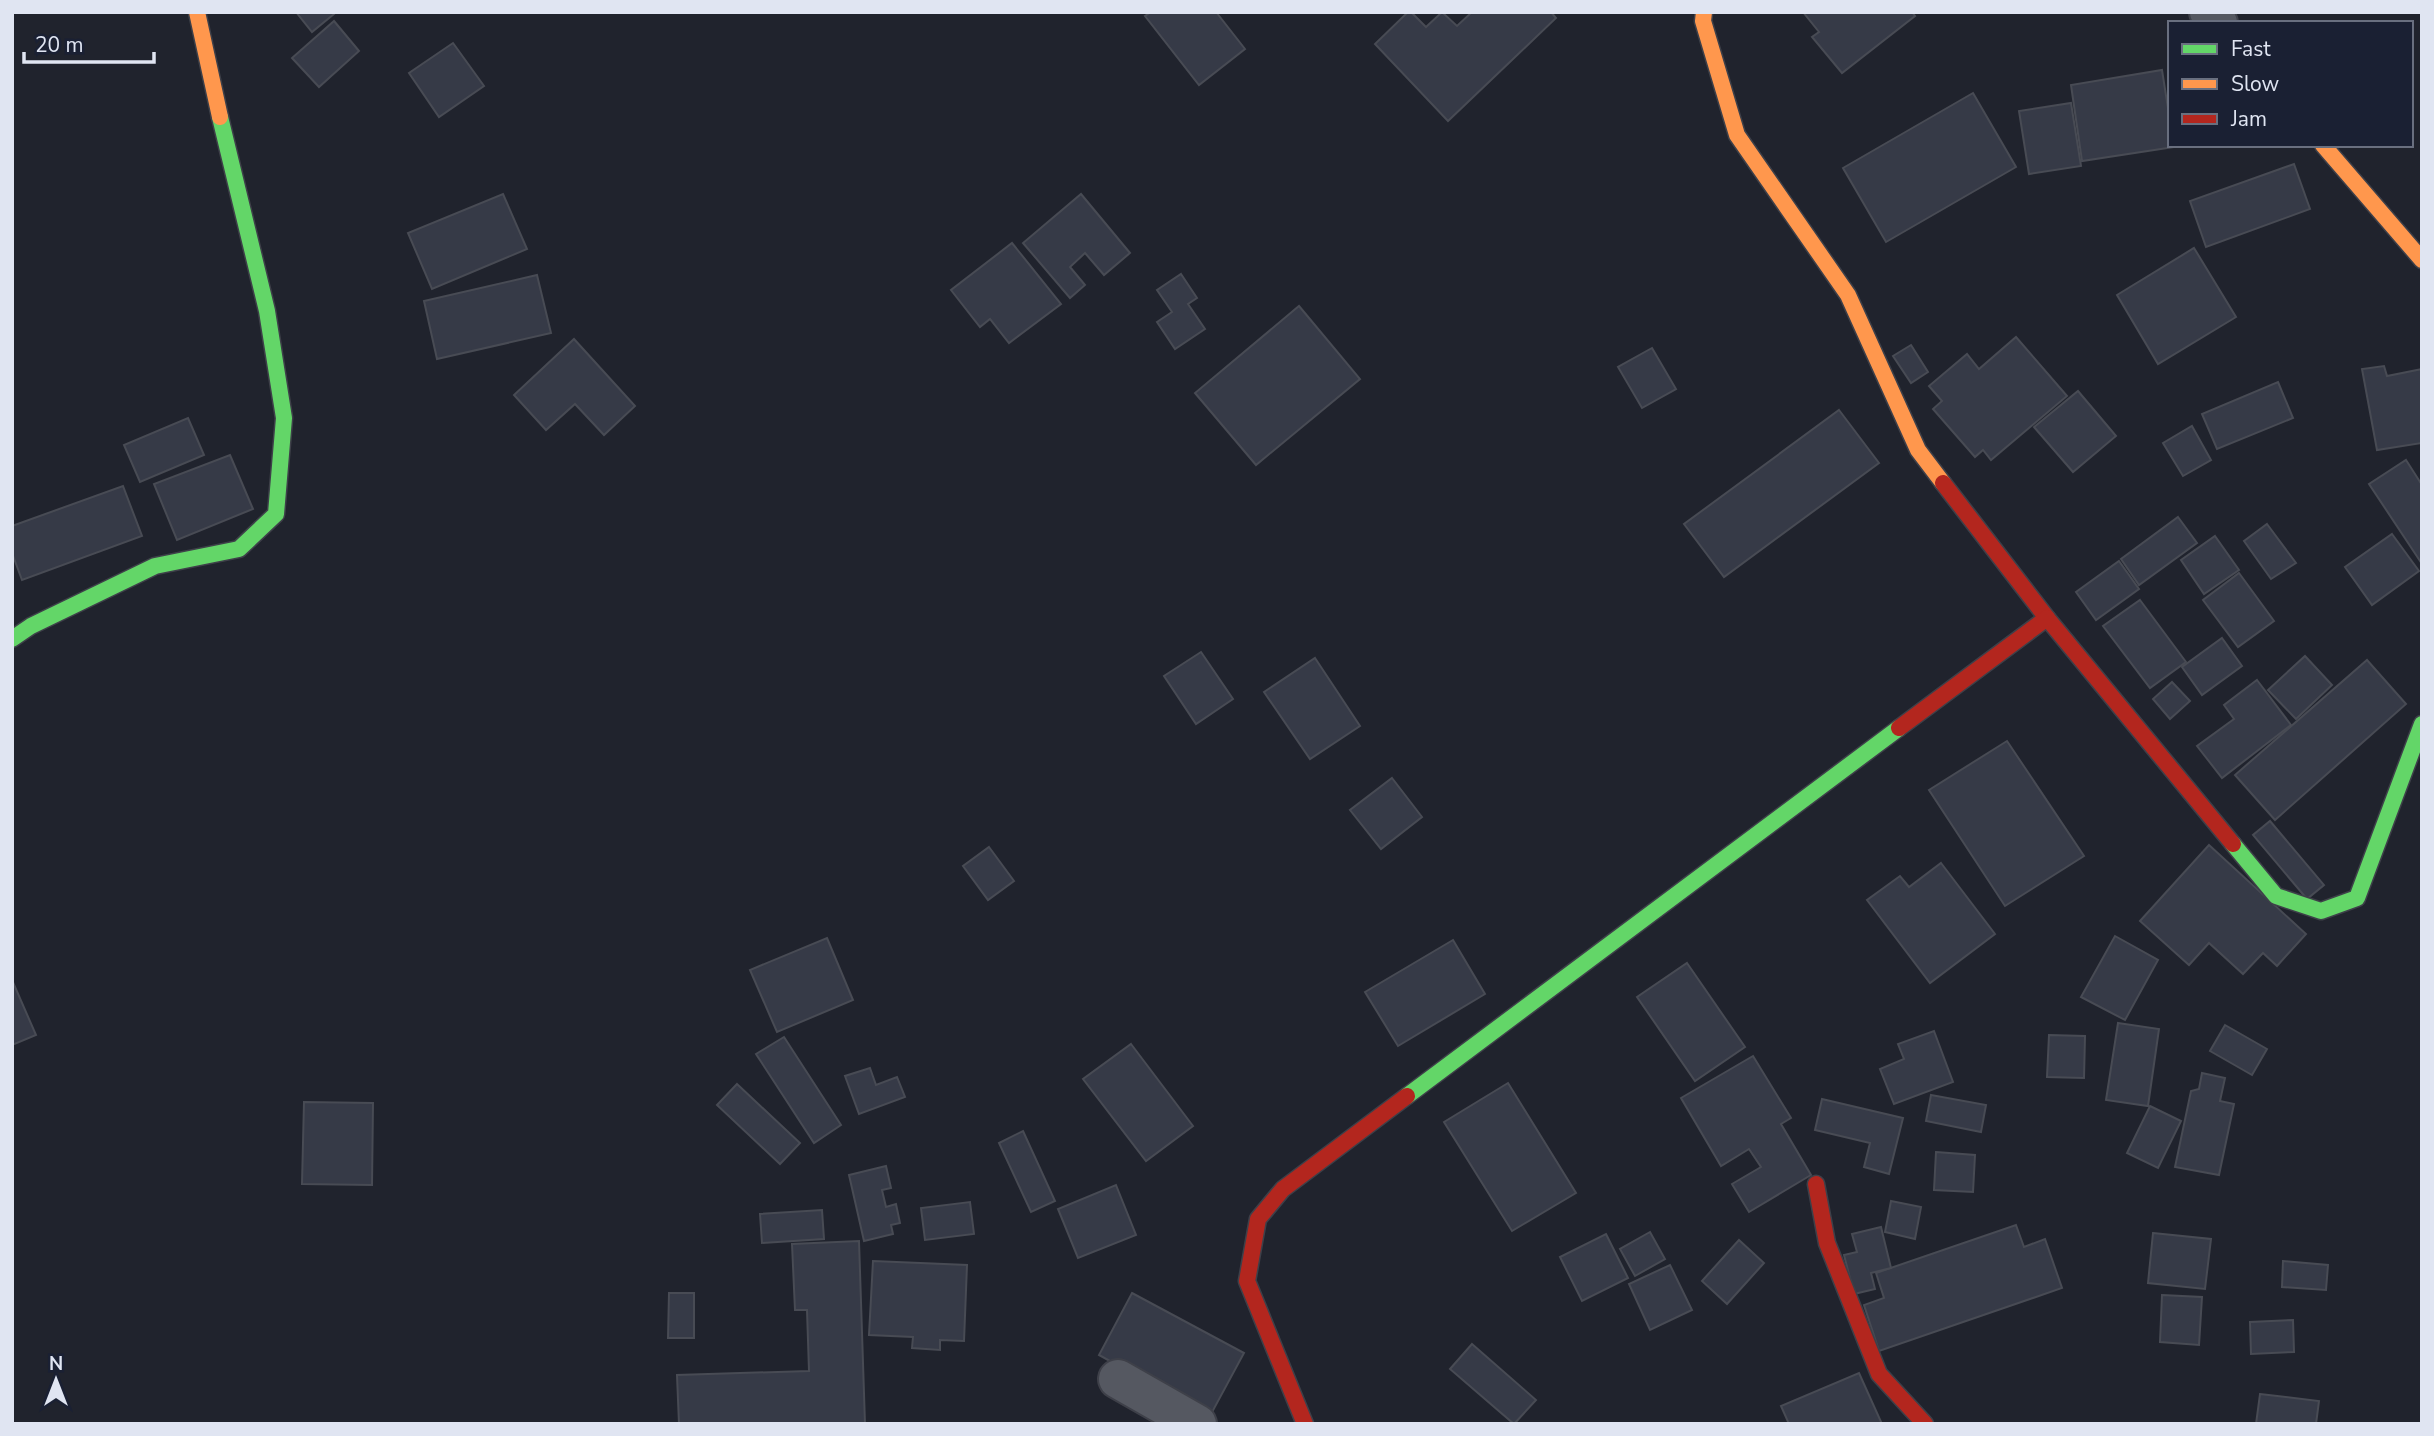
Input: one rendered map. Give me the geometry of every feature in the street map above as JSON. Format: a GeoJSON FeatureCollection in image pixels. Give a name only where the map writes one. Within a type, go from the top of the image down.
{"type":"FeatureCollection","features":[{"type":"Feature","properties":{"kind":"street"},"geometry":{"type":"LineString","coordinates":[[12,639],[31,626],[155,566],[239,548],[276,514],[284,418],[267,311],[197,12]]}},
{"type":"Feature","properties":{"kind":"street"},"geometry":{"type":"LineString","coordinates":[[1704,12],[1703,21],[1737,135],[1848,295],[1919,450],[2046,618],[2276,896],[2321,911],[2357,898],[2422,724]]}},
{"type":"Feature","properties":{"kind":"street"},"geometry":{"type":"LineString","coordinates":[[2325,147],[2422,260]]}},
{"type":"Feature","properties":{"kind":"street"},"geometry":{"type":"LineString","coordinates":[[1305,1424],[1247,1281],[1258,1219],[1283,1189],[2046,618]]}},
{"type":"Feature","properties":{"kind":"street"},"geometry":{"type":"LineString","coordinates":[[1816,1185],[1827,1243],[1879,1374],[1925,1424]]}},
{"type":"Feature","properties":{"kind":"street"},"geometry":{"type":"LineString","coordinates":[[1118,1379],[1197,1424]]}},
{"type":"Feature","properties":{"kind":"building"},"geometry":{"type":"Polygon","coordinates":[[[296,12],[333,12],[334,14],[312,32],[296,12]]]}},
{"type":"Feature","properties":{"kind":"building"},"geometry":{"type":"Polygon","coordinates":[[[1151,12],[1216,12],[1245,49],[1199,85],[1145,16],[1151,12]]]}},
{"type":"Feature","properties":{"kind":"building"},"geometry":{"type":"Polygon","coordinates":[[[1408,12],[1426,27],[1442,12],[1457,26],[1472,12],[1551,12],[1556,18],[1448,121],[1375,44],[1408,12]]]}},
{"type":"Feature","properties":{"kind":"building"},"geometry":{"type":"Polygon","coordinates":[[[1803,12],[1912,12],[1915,16],[1842,73],[1812,37],[1819,32],[1803,12]]]}},
{"type":"Feature","properties":{"kind":"building"},"geometry":{"type":"Polygon","coordinates":[[[334,21],[359,51],[319,87],[292,58],[334,21]]]}},
{"type":"Feature","properties":{"kind":"building"},"geometry":{"type":"Polygon","coordinates":[[[453,43],[484,86],[439,117],[409,73],[453,43]]]}},
{"type":"Feature","properties":{"kind":"building"},"geometry":{"type":"Polygon","coordinates":[[[2162,70],[2168,108],[2168,147],[2174,147],[2082,161],[2071,85],[2162,70]]]}},
{"type":"Feature","properties":{"kind":"building"},"geometry":{"type":"Polygon","coordinates":[[[1973,93],[2016,167],[1886,242],[1843,168],[1973,93]]]}},
{"type":"Feature","properties":{"kind":"building"},"geometry":{"type":"Polygon","coordinates":[[[2071,103],[2081,166],[2029,174],[2019,111],[2071,103]]]}},
{"type":"Feature","properties":{"kind":"building"},"geometry":{"type":"Polygon","coordinates":[[[2294,164],[2310,209],[2206,247],[2190,201],[2294,164]]]}},
{"type":"Feature","properties":{"kind":"building"},"geometry":{"type":"Polygon","coordinates":[[[503,194],[527,249],[432,289],[408,233],[503,194]]]}},
{"type":"Feature","properties":{"kind":"building"},"geometry":{"type":"Polygon","coordinates":[[[1081,194],[1130,253],[1104,275],[1085,253],[1070,267],[1085,285],[1070,298],[1023,243],[1081,194]]]}},
{"type":"Feature","properties":{"kind":"building"},"geometry":{"type":"Polygon","coordinates":[[[1012,243],[1061,304],[1009,343],[990,319],[980,327],[951,290],[1012,243]]]}},
{"type":"Feature","properties":{"kind":"building"},"geometry":{"type":"Polygon","coordinates":[[[2194,248],[2236,317],[2158,364],[2117,295],[2194,248]]]}},
{"type":"Feature","properties":{"kind":"building"},"geometry":{"type":"Polygon","coordinates":[[[1181,274],[1197,298],[1188,304],[1205,329],[1175,349],[1157,322],[1172,312],[1157,290],[1181,274]]]}},
{"type":"Feature","properties":{"kind":"building"},"geometry":{"type":"Polygon","coordinates":[[[537,275],[551,333],[437,359],[424,301],[537,275]]]}},
{"type":"Feature","properties":{"kind":"building"},"geometry":{"type":"Polygon","coordinates":[[[1299,306],[1360,379],[1256,465],[1195,393],[1299,306]]]}},
{"type":"Feature","properties":{"kind":"building"},"geometry":{"type":"Polygon","coordinates":[[[2016,337],[2067,396],[1991,460],[1983,450],[1975,457],[1933,409],[1942,401],[1929,386],[1967,354],[1979,369],[2016,337]]]}},
{"type":"Feature","properties":{"kind":"building"},"geometry":{"type":"Polygon","coordinates":[[[574,339],[635,406],[604,435],[575,404],[546,430],[514,395],[574,339]]]}},
{"type":"Feature","properties":{"kind":"building"},"geometry":{"type":"Polygon","coordinates":[[[1911,345],[1928,372],[1911,383],[1893,356],[1911,345]]]}},
{"type":"Feature","properties":{"kind":"building"},"geometry":{"type":"Polygon","coordinates":[[[1652,348],[1676,389],[1642,408],[1618,367],[1652,348]]]}},
{"type":"Feature","properties":{"kind":"building"},"geometry":{"type":"Polygon","coordinates":[[[2384,366],[2387,376],[2422,369],[2422,443],[2377,450],[2362,369],[2384,366]]]}},
{"type":"Feature","properties":{"kind":"building"},"geometry":{"type":"Polygon","coordinates":[[[2278,382],[2293,418],[2217,449],[2202,414],[2278,382]]]}},
{"type":"Feature","properties":{"kind":"building"},"geometry":{"type":"Polygon","coordinates":[[[2078,391],[2116,436],[2073,472],[2034,427],[2078,391]]]}},
{"type":"Feature","properties":{"kind":"building"},"geometry":{"type":"Polygon","coordinates":[[[1839,410],[1879,463],[1724,577],[1684,524],[1839,410]]]}},
{"type":"Feature","properties":{"kind":"building"},"geometry":{"type":"Polygon","coordinates":[[[188,418],[204,455],[140,482],[124,445],[188,418]]]}},
{"type":"Feature","properties":{"kind":"building"},"geometry":{"type":"Polygon","coordinates":[[[2192,426],[2211,460],[2183,476],[2163,443],[2192,426]]]}},
{"type":"Feature","properties":{"kind":"building"},"geometry":{"type":"Polygon","coordinates":[[[230,455],[253,509],[177,540],[154,484],[230,455]]]}},
{"type":"Feature","properties":{"kind":"building"},"geometry":{"type":"Polygon","coordinates":[[[2406,460],[2422,485],[2422,564],[2369,484],[2406,460]]]}},
{"type":"Feature","properties":{"kind":"building"},"geometry":{"type":"Polygon","coordinates":[[[123,486],[142,536],[22,580],[12,553],[12,526],[123,486]]]}},
{"type":"Feature","properties":{"kind":"building"},"geometry":{"type":"Polygon","coordinates":[[[2178,517],[2197,543],[2139,585],[2121,559],[2178,517]]]}},
{"type":"Feature","properties":{"kind":"building"},"geometry":{"type":"Polygon","coordinates":[[[2267,524],[2296,563],[2271,579],[2244,541],[2267,524]]]}},
{"type":"Feature","properties":{"kind":"building"},"geometry":{"type":"Polygon","coordinates":[[[2392,534],[2419,571],[2372,605],[2345,567],[2392,534]]]}},
{"type":"Feature","properties":{"kind":"building"},"geometry":{"type":"Polygon","coordinates":[[[2215,536],[2239,570],[2204,594],[2181,560],[2215,536]]]}},
{"type":"Feature","properties":{"kind":"building"},"geometry":{"type":"Polygon","coordinates":[[[2119,561],[2139,589],[2096,620],[2076,592],[2119,561]]]}},
{"type":"Feature","properties":{"kind":"building"},"geometry":{"type":"Polygon","coordinates":[[[2239,573],[2274,621],[2238,647],[2203,600],[2239,573]]]}},
{"type":"Feature","properties":{"kind":"building"},"geometry":{"type":"Polygon","coordinates":[[[2140,600],[2186,662],[2150,688],[2103,626],[2140,600]]]}},
{"type":"Feature","properties":{"kind":"building"},"geometry":{"type":"Polygon","coordinates":[[[2222,638],[2242,666],[2202,695],[2182,667],[2222,638]]]}},
{"type":"Feature","properties":{"kind":"building"},"geometry":{"type":"Polygon","coordinates":[[[1201,652],[1233,699],[1196,724],[1164,676],[1201,652]]]}},
{"type":"Feature","properties":{"kind":"building"},"geometry":{"type":"Polygon","coordinates":[[[2305,656],[2332,685],[2296,719],[2268,690],[2305,656]]]}},
{"type":"Feature","properties":{"kind":"building"},"geometry":{"type":"Polygon","coordinates":[[[1315,658],[1360,726],[1310,759],[1264,692],[1315,658]]]}},
{"type":"Feature","properties":{"kind":"building"},"geometry":{"type":"Polygon","coordinates":[[[2367,660],[2406,704],[2275,820],[2235,775],[2367,660]]]}},
{"type":"Feature","properties":{"kind":"building"},"geometry":{"type":"Polygon","coordinates":[[[2257,680],[2291,725],[2222,778],[2197,746],[2234,719],[2224,705],[2257,680]]]}},
{"type":"Feature","properties":{"kind":"building"},"geometry":{"type":"Polygon","coordinates":[[[2172,682],[2190,701],[2170,719],[2153,699],[2172,682]]]}},
{"type":"Feature","properties":{"kind":"building"},"geometry":{"type":"Polygon","coordinates":[[[2007,741],[2084,856],[2005,906],[1929,790],[2007,741]]]}},
{"type":"Feature","properties":{"kind":"building"},"geometry":{"type":"Polygon","coordinates":[[[1392,778],[1422,817],[1381,849],[1350,810],[1392,778]]]}},
{"type":"Feature","properties":{"kind":"building"},"geometry":{"type":"Polygon","coordinates":[[[2270,821],[2324,885],[2307,899],[2253,835],[2270,821]]]}},
{"type":"Feature","properties":{"kind":"building"},"geometry":{"type":"Polygon","coordinates":[[[2209,845],[2306,934],[2277,966],[2263,953],[2243,974],[2209,943],[2189,965],[2140,921],[2209,845]]]}},
{"type":"Feature","properties":{"kind":"building"},"geometry":{"type":"Polygon","coordinates":[[[989,847],[1014,881],[988,900],[963,866],[989,847]]]}},
{"type":"Feature","properties":{"kind":"building"},"geometry":{"type":"Polygon","coordinates":[[[1941,863],[1995,934],[1930,983],[1867,900],[1900,876],[1909,887],[1941,863]]]}},
{"type":"Feature","properties":{"kind":"building"},"geometry":{"type":"Polygon","coordinates":[[[2115,936],[2158,960],[2125,1020],[2081,997],[2115,936]]]}},
{"type":"Feature","properties":{"kind":"building"},"geometry":{"type":"Polygon","coordinates":[[[827,938],[853,1000],[777,1032],[750,970],[827,938]]]}},
{"type":"Feature","properties":{"kind":"building"},"geometry":{"type":"Polygon","coordinates":[[[1453,940],[1485,994],[1398,1046],[1365,992],[1453,940]]]}},
{"type":"Feature","properties":{"kind":"building"},"geometry":{"type":"Polygon","coordinates":[[[1687,963],[1745,1047],[1695,1081],[1637,997],[1687,963]]]}},
{"type":"Feature","properties":{"kind":"building"},"geometry":{"type":"Polygon","coordinates":[[[12,980],[36,1035],[12,1045],[12,980]]]}},
{"type":"Feature","properties":{"kind":"building"},"geometry":{"type":"Polygon","coordinates":[[[2118,1023],[2159,1029],[2148,1106],[2106,1100],[2118,1023]]]}},
{"type":"Feature","properties":{"kind":"building"},"geometry":{"type":"Polygon","coordinates":[[[2225,1025],[2267,1049],[2252,1075],[2210,1051],[2225,1025]]]}},
{"type":"Feature","properties":{"kind":"building"},"geometry":{"type":"Polygon","coordinates":[[[1934,1031],[1953,1082],[1894,1104],[1880,1069],[1904,1059],[1898,1044],[1934,1031]]]}},
{"type":"Feature","properties":{"kind":"building"},"geometry":{"type":"Polygon","coordinates":[[[2049,1035],[2085,1036],[2084,1078],[2047,1077],[2049,1035]]]}},
{"type":"Feature","properties":{"kind":"building"},"geometry":{"type":"Polygon","coordinates":[[[784,1037],[841,1125],[814,1143],[756,1054],[784,1037]]]}},
{"type":"Feature","properties":{"kind":"building"},"geometry":{"type":"Polygon","coordinates":[[[1131,1044],[1193,1126],[1146,1161],[1083,1079],[1131,1044]]]}},
{"type":"Feature","properties":{"kind":"building"},"geometry":{"type":"Polygon","coordinates":[[[1753,1056],[1791,1118],[1781,1124],[1811,1175],[1749,1212],[1732,1184],[1761,1167],[1749,1149],[1721,1166],[1681,1098],[1753,1056]]]}},
{"type":"Feature","properties":{"kind":"building"},"geometry":{"type":"Polygon","coordinates":[[[870,1068],[876,1085],[897,1077],[905,1097],[859,1114],[845,1076],[870,1068]]]}},
{"type":"Feature","properties":{"kind":"building"},"geometry":{"type":"Polygon","coordinates":[[[2202,1073],[2225,1078],[2220,1101],[2234,1104],[2219,1175],[2175,1167],[2191,1091],[2199,1089],[2202,1073]]]}},
{"type":"Feature","properties":{"kind":"building"},"geometry":{"type":"Polygon","coordinates":[[[1508,1083],[1576,1193],[1512,1231],[1444,1122],[1508,1083]]]}},
{"type":"Feature","properties":{"kind":"building"},"geometry":{"type":"Polygon","coordinates":[[[737,1084],[800,1143],[780,1164],[717,1105],[737,1084]]]}},
{"type":"Feature","properties":{"kind":"building"},"geometry":{"type":"Polygon","coordinates":[[[1931,1095],[1986,1105],[1981,1132],[1926,1121],[1931,1095]]]}},
{"type":"Feature","properties":{"kind":"building"},"geometry":{"type":"Polygon","coordinates":[[[1822,1099],[1903,1118],[1889,1174],[1864,1167],[1870,1143],[1815,1130],[1822,1099]]]}},
{"type":"Feature","properties":{"kind":"building"},"geometry":{"type":"Polygon","coordinates":[[[304,1102],[373,1103],[372,1185],[302,1184],[304,1102]]]}},
{"type":"Feature","properties":{"kind":"building"},"geometry":{"type":"Polygon","coordinates":[[[2150,1106],[2181,1121],[2158,1168],[2127,1153],[2150,1106]]]}},
{"type":"Feature","properties":{"kind":"building"},"geometry":{"type":"Polygon","coordinates":[[[1023,1131],[1055,1201],[1031,1212],[999,1143],[1023,1131]]]}},
{"type":"Feature","properties":{"kind":"building"},"geometry":{"type":"Polygon","coordinates":[[[1936,1152],[1975,1155],[1973,1192],[1934,1190],[1936,1152]]]}},
{"type":"Feature","properties":{"kind":"building"},"geometry":{"type":"Polygon","coordinates":[[[886,1166],[891,1188],[882,1190],[886,1207],[896,1204],[900,1223],[891,1225],[893,1234],[864,1241],[849,1175],[886,1166]]]}},
{"type":"Feature","properties":{"kind":"building"},"geometry":{"type":"Polygon","coordinates":[[[1116,1185],[1136,1235],[1078,1258],[1058,1209],[1116,1185]]]}},
{"type":"Feature","properties":{"kind":"building"},"geometry":{"type":"Polygon","coordinates":[[[1891,1201],[1921,1207],[1915,1239],[1885,1232],[1891,1201]]]}},
{"type":"Feature","properties":{"kind":"building"},"geometry":{"type":"Polygon","coordinates":[[[970,1202],[974,1234],[925,1240],[921,1208],[970,1202]]]}},
{"type":"Feature","properties":{"kind":"building"},"geometry":{"type":"Polygon","coordinates":[[[822,1210],[824,1239],[762,1243],[760,1214],[822,1210]]]}},
{"type":"Feature","properties":{"kind":"building"},"geometry":{"type":"Polygon","coordinates":[[[2016,1225],[2024,1247],[2045,1239],[2062,1288],[1879,1351],[1864,1305],[1884,1298],[1876,1273],[2016,1225]]]}},
{"type":"Feature","properties":{"kind":"building"},"geometry":{"type":"Polygon","coordinates":[[[1881,1227],[1891,1268],[1871,1273],[1875,1289],[1854,1294],[1844,1255],[1857,1252],[1852,1234],[1881,1227]]]}},
{"type":"Feature","properties":{"kind":"building"},"geometry":{"type":"Polygon","coordinates":[[[1650,1232],[1665,1259],[1635,1276],[1620,1249],[1650,1232]]]}},
{"type":"Feature","properties":{"kind":"building"},"geometry":{"type":"Polygon","coordinates":[[[2153,1233],[2211,1239],[2205,1289],[2148,1283],[2153,1233]]]}},
{"type":"Feature","properties":{"kind":"building"},"geometry":{"type":"Polygon","coordinates":[[[1606,1234],[1628,1278],[1582,1301],[1560,1257],[1606,1234]]]}},
{"type":"Feature","properties":{"kind":"building"},"geometry":{"type":"Polygon","coordinates":[[[1739,1240],[1764,1263],[1727,1304],[1702,1281],[1739,1240]]]}},
{"type":"Feature","properties":{"kind":"building"},"geometry":{"type":"Polygon","coordinates":[[[859,1241],[865,1424],[679,1424],[677,1375],[809,1371],[807,1310],[795,1310],[792,1244],[859,1241]]]}},
{"type":"Feature","properties":{"kind":"building"},"geometry":{"type":"Polygon","coordinates":[[[873,1261],[967,1265],[964,1341],[940,1340],[940,1350],[912,1348],[913,1337],[869,1335],[873,1261]]]}},
{"type":"Feature","properties":{"kind":"building"},"geometry":{"type":"Polygon","coordinates":[[[2283,1261],[2328,1265],[2326,1290],[2282,1287],[2283,1261]]]}},
{"type":"Feature","properties":{"kind":"building"},"geometry":{"type":"Polygon","coordinates":[[[1670,1265],[1692,1310],[1650,1330],[1629,1284],[1670,1265]]]}},
{"type":"Feature","properties":{"kind":"building"},"geometry":{"type":"Polygon","coordinates":[[[669,1293],[694,1293],[694,1338],[668,1338],[669,1293]]]}},
{"type":"Feature","properties":{"kind":"building"},"geometry":{"type":"Polygon","coordinates":[[[1132,1293],[1244,1353],[1210,1416],[1099,1355],[1132,1293]]]}},
{"type":"Feature","properties":{"kind":"building"},"geometry":{"type":"Polygon","coordinates":[[[2162,1295],[2202,1297],[2199,1345],[2160,1342],[2162,1295]]]}},
{"type":"Feature","properties":{"kind":"building"},"geometry":{"type":"Polygon","coordinates":[[[2293,1320],[2294,1352],[2251,1354],[2250,1322],[2293,1320]]]}},
{"type":"Feature","properties":{"kind":"building"},"geometry":{"type":"Polygon","coordinates":[[[1472,1344],[1536,1400],[1514,1424],[1450,1369],[1472,1344]]]}},
{"type":"Feature","properties":{"kind":"building"},"geometry":{"type":"Polygon","coordinates":[[[1859,1373],[1882,1424],[1789,1424],[1781,1406],[1859,1373]]]}},
{"type":"Feature","properties":{"kind":"building"},"geometry":{"type":"Polygon","coordinates":[[[2260,1394],[2319,1401],[2316,1424],[2256,1424],[2260,1394]]]}},
{"type":"Feature","properties":{"kind":"traffic: fast"},"geometry":{"type":"LineString","coordinates":[[12,639],[31,626],[155,566],[239,549],[276,514],[284,418],[267,311],[220,117]]}},
{"type":"Feature","properties":{"kind":"traffic: fast"},"geometry":{"type":"LineString","coordinates":[[2233,844],[2276,896],[2321,911],[2357,898],[2422,724]]}},
{"type":"Feature","properties":{"kind":"traffic: fast"},"geometry":{"type":"LineString","coordinates":[[1407,1096],[1899,728]]}},
{"type":"Feature","properties":{"kind":"traffic: slow"},"geometry":{"type":"LineString","coordinates":[[197,12],[220,117]]}},
{"type":"Feature","properties":{"kind":"traffic: slow"},"geometry":{"type":"LineString","coordinates":[[1704,12],[1703,21],[1737,135],[1848,295],[1918,450],[1943,483]]}},
{"type":"Feature","properties":{"kind":"traffic: slow"},"geometry":{"type":"LineString","coordinates":[[2325,147],[2422,260]]}},
{"type":"Feature","properties":{"kind":"traffic: jam"},"geometry":{"type":"LineString","coordinates":[[1943,483],[2047,618]]}},
{"type":"Feature","properties":{"kind":"traffic: jam"},"geometry":{"type":"LineString","coordinates":[[1899,728],[2047,618],[2233,844]]}},
{"type":"Feature","properties":{"kind":"traffic: jam"},"geometry":{"type":"LineString","coordinates":[[1305,1424],[1247,1281],[1258,1219],[1283,1189],[1407,1096]]}},
{"type":"Feature","properties":{"kind":"traffic: jam"},"geometry":{"type":"LineString","coordinates":[[1816,1184],[1827,1243],[1879,1374],[1925,1424]]}}]}
